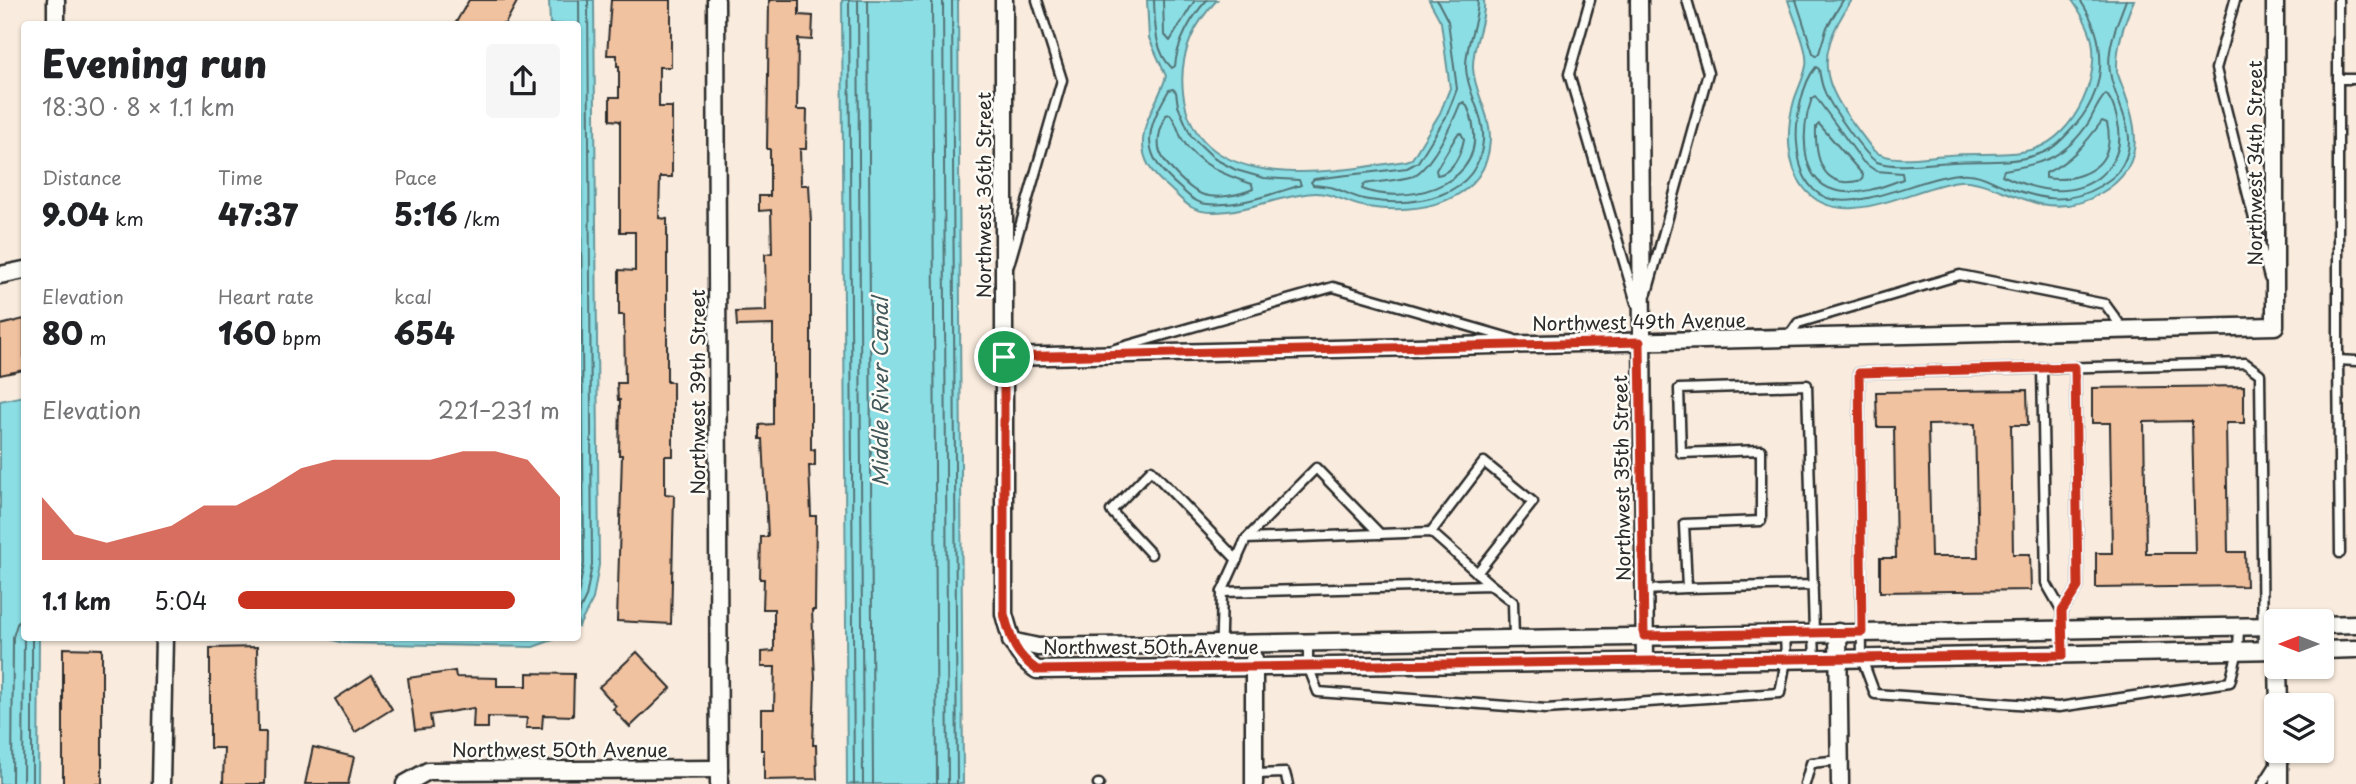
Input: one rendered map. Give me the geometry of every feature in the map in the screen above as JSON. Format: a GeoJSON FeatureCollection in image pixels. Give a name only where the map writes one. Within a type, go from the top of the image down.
{"type":"FeatureCollection","features":[{"type":"Feature","properties":{"kind":"street"},"geometry":{"type":"LineString","coordinates":[[56,0],[56,21]]}},
{"type":"Feature","properties":{"kind":"street","name":"Northwest 39th Street"},"geometry":{"type":"LineString","coordinates":[[716,0],[719,776]]}},
{"type":"Feature","properties":{"kind":"street","name":"Northwest 36th Street"},"geometry":{"type":"LineString","coordinates":[[1004,0],[1004,614],[1012,641]]}},
{"type":"Feature","properties":{"kind":"street","name":"Northwest 35th Street"},"geometry":{"type":"LineString","coordinates":[[1639,0],[1645,662]]}},
{"type":"Feature","properties":{"kind":"street","name":"Northwest 34th Street"},"geometry":{"type":"LineString","coordinates":[[2275,0],[2275,326]]}},
{"type":"Feature","properties":{"kind":"street"},"geometry":{"type":"LineString","coordinates":[[0,275],[21,271]]}},
{"type":"Feature","properties":{"kind":"street","name":"Northwest 49th Avenue"},"geometry":{"type":"LineString","coordinates":[[1004,357],[2275,326]]}},
{"type":"Feature","properties":{"kind":"street"},"geometry":{"type":"LineString","coordinates":[[2334,625],[2356,624]]}},
{"type":"Feature","properties":{"kind":"street","name":"Northwest 50th Avenue"},"geometry":{"type":"LineString","coordinates":[[1012,641],[1038,647],[2264,626]]}},
{"type":"Feature","properties":{"kind":"street"},"geometry":{"type":"LineString","coordinates":[[1838,632],[1840,784]]}},
{"type":"Feature","properties":{"kind":"street"},"geometry":{"type":"LineString","coordinates":[[161,784],[164,641]]}},
{"type":"Feature","properties":{"kind":"street","name":"Northwest 50th Avenue"},"geometry":{"type":"LineString","coordinates":[[1012,641],[1023,660],[1037,670],[1815,660],[2264,650]]}},
{"type":"Feature","properties":{"kind":"street"},"geometry":{"type":"LineString","coordinates":[[1254,643],[1254,779]]}},
{"type":"Feature","properties":{"kind":"street"},"geometry":{"type":"LineString","coordinates":[[2334,650],[2356,649]]}},
{"type":"Feature","properties":{"kind":"street"},"geometry":{"type":"LineString","coordinates":[[2279,763],[2279,784]]}},
{"type":"Feature","properties":{"kind":"street","name":"Northwest 50th Avenue"},"geometry":{"type":"LineString","coordinates":[[405,784],[428,771],[719,776]]}},
{"type":"Feature","properties":{"kind":"lane"},"geometry":{"type":"LineString","coordinates":[[1004,285],[1062,80],[1037,0]]}},
{"type":"Feature","properties":{"kind":"lane"},"geometry":{"type":"LineString","coordinates":[[1590,0],[1569,74],[1640,316]]}},
{"type":"Feature","properties":{"kind":"lane"},"geometry":{"type":"LineString","coordinates":[[1640,316],[1709,73],[1687,0]]}},
{"type":"Feature","properties":{"kind":"lane"},"geometry":{"type":"LineString","coordinates":[[2235,0],[2216,69],[2275,302]]}},
{"type":"Feature","properties":{"kind":"lane"},"geometry":{"type":"LineString","coordinates":[[2337,0],[2340,553]]}},
{"type":"Feature","properties":{"kind":"lane"},"geometry":{"type":"LineString","coordinates":[[2338,79],[2356,79]]}},
{"type":"Feature","properties":{"kind":"lane"},"geometry":{"type":"LineString","coordinates":[[1788,338],[1798,323],[1960,275],[2105,304],[2124,330]]}},
{"type":"Feature","properties":{"kind":"lane"},"geometry":{"type":"LineString","coordinates":[[1092,355],[1333,287],[1533,345]]}},
{"type":"Feature","properties":{"kind":"lane"},"geometry":{"type":"LineString","coordinates":[[2339,360],[2356,361]]}},
{"type":"Feature","properties":{"kind":"lane"},"geometry":{"type":"LineString","coordinates":[[2239,626],[2238,651],[2230,682],[2059,707],[1875,694],[1862,659],[1859,373],[2245,363],[2260,374],[2269,609]]}},
{"type":"Feature","properties":{"kind":"lane"},"geometry":{"type":"LineString","coordinates":[[2062,611],[2078,587],[2075,367]]}},
{"type":"Feature","properties":{"kind":"lane"},"geometry":{"type":"LineString","coordinates":[[2042,368],[2046,583],[2062,611],[2063,655]]}},
{"type":"Feature","properties":{"kind":"lane"},"geometry":{"type":"LineString","coordinates":[[1687,588],[1684,524],[1761,522],[1761,450],[1681,453],[1679,389],[1807,385],[1815,660]]}},
{"type":"Feature","properties":{"kind":"lane"},"geometry":{"type":"LineString","coordinates":[[1431,532],[1484,462],[1533,502],[1477,573]]}},
{"type":"Feature","properties":{"kind":"lane"},"geometry":{"type":"LineString","coordinates":[[1220,667],[1222,592],[1246,540],[1316,468],[1380,534]]}},
{"type":"Feature","properties":{"kind":"lane"},"geometry":{"type":"LineString","coordinates":[[1151,554],[1111,511],[1151,470],[1237,560]]}},
{"type":"Feature","properties":{"kind":"lane"},"geometry":{"type":"LineString","coordinates":[[1246,540],[1431,532],[1513,602],[1514,638]]}},
{"type":"Feature","properties":{"kind":"lane"},"geometry":{"type":"LineString","coordinates":[[1222,592],[1491,585]]}},
{"type":"Feature","properties":{"kind":"lane"},"geometry":{"type":"LineString","coordinates":[[1644,590],[1813,586]]}},
{"type":"Feature","properties":{"kind":"lane"},"geometry":{"type":"LineString","coordinates":[[1308,642],[1308,666],[1318,692],[1546,709],[1780,692],[1786,660],[1786,633]]}},
{"type":"Feature","properties":{"kind":"lane"},"geometry":{"type":"LineString","coordinates":[[1805,784],[1811,763],[1840,760]]}},
{"type":"Feature","properties":{"kind":"lane"},"geometry":{"type":"LineString","coordinates":[[2263,784],[2275,763]]}},
{"type":"Feature","properties":{"kind":"lane"},"geometry":{"type":"LineString","coordinates":[[1254,779],[1285,773],[1288,784]]}},
{"type":"Feature","properties":{"kind":"water"},"geometry":{"type":"Polygon","coordinates":[[[549,0],[594,0],[599,565],[593,599],[581,622],[581,21],[550,21],[549,0]]]}},
{"type":"Feature","properties":{"kind":"water","name":"Middle River Canal"},"geometry":{"type":"Polygon","coordinates":[[[842,0],[958,0],[963,784],[847,784],[842,0]]]}},
{"type":"Feature","properties":{"kind":"water"},"geometry":{"type":"Polygon","coordinates":[[[1147,0],[1217,0],[1201,20],[1189,42],[1182,79],[1193,126],[1213,149],[1240,163],[1272,170],[1307,172],[1342,170],[1412,159],[1440,113],[1450,88],[1441,22],[1429,0],[1484,0],[1473,68],[1490,130],[1486,161],[1477,178],[1463,191],[1428,206],[1407,209],[1367,207],[1316,193],[1218,212],[1191,207],[1157,177],[1144,154],[1146,124],[1166,76],[1149,38],[1147,0]]]}},
{"type":"Feature","properties":{"kind":"water"},"geometry":{"type":"Polygon","coordinates":[[[1788,0],[1852,0],[1829,44],[1827,62],[1835,96],[1874,151],[1890,157],[1910,158],[2013,153],[2034,149],[2049,142],[2074,117],[2083,101],[2093,66],[2090,33],[2072,0],[2134,0],[2121,35],[2117,62],[2117,72],[2129,106],[2135,138],[2128,168],[2101,193],[2079,203],[2056,206],[2040,204],[1968,181],[1941,185],[1857,208],[1837,207],[1819,201],[1798,179],[1789,146],[1791,112],[1806,59],[1788,0]]]}},
{"type":"Feature","properties":{"kind":"water"},"geometry":{"type":"Polygon","coordinates":[[[21,397],[21,641],[39,641],[38,784],[0,784],[0,401],[21,397]]]}},
{"type":"Feature","properties":{"kind":"water"},"geometry":{"type":"Polygon","coordinates":[[[336,641],[550,641],[533,647],[336,641]]]}},
{"type":"Feature","properties":{"kind":"building"},"geometry":{"type":"Polygon","coordinates":[[[469,0],[518,0],[507,21],[457,21],[469,0]]]}},
{"type":"Feature","properties":{"kind":"building"},"geometry":{"type":"Polygon","coordinates":[[[611,0],[671,0],[671,67],[659,67],[659,107],[672,107],[672,177],[660,177],[659,218],[667,219],[667,382],[673,382],[673,456],[665,456],[665,494],[674,495],[671,624],[617,621],[622,455],[619,455],[620,400],[617,383],[625,383],[624,315],[619,315],[619,270],[635,271],[635,232],[620,232],[620,121],[610,120],[610,97],[619,97],[619,66],[617,55],[607,55],[611,0]]]}},
{"type":"Feature","properties":{"kind":"building"},"geometry":{"type":"Polygon","coordinates":[[[769,0],[799,0],[799,15],[813,16],[812,40],[798,39],[797,110],[807,110],[806,149],[800,149],[801,185],[809,185],[811,223],[811,450],[815,449],[815,466],[809,466],[811,516],[816,516],[815,610],[812,610],[815,679],[813,745],[816,745],[817,779],[764,780],[764,750],[761,750],[761,709],[774,709],[775,667],[761,667],[761,652],[774,651],[774,609],[763,609],[764,579],[760,579],[761,537],[768,537],[760,425],[773,424],[773,325],[737,326],[736,312],[766,311],[765,254],[772,253],[771,210],[759,211],[759,196],[770,196],[770,149],[767,149],[769,0]]]}},
{"type":"Feature","properties":{"kind":"building"},"geometry":{"type":"Polygon","coordinates":[[[21,320],[21,371],[0,375],[0,325],[21,320]]]}},
{"type":"Feature","properties":{"kind":"building"},"geometry":{"type":"Polygon","coordinates":[[[2244,386],[2244,423],[2226,423],[2228,552],[2245,552],[2246,586],[2096,588],[2096,553],[2112,553],[2110,423],[2092,423],[2092,388],[2244,386]],[[2192,421],[2144,422],[2146,553],[2195,553],[2192,421]]]}},
{"type":"Feature","properties":{"kind":"building"},"geometry":{"type":"Polygon","coordinates":[[[2027,390],[2028,425],[2011,425],[2013,554],[2030,554],[2031,590],[1880,592],[1880,558],[1896,558],[1894,427],[1877,427],[1876,392],[2027,390]],[[1975,424],[1928,425],[1931,557],[1978,557],[1975,424]]]}},
{"type":"Feature","properties":{"kind":"building"},"geometry":{"type":"Polygon","coordinates":[[[257,647],[258,732],[266,732],[265,784],[223,784],[224,748],[210,748],[210,648],[257,647]]]}},
{"type":"Feature","properties":{"kind":"building"},"geometry":{"type":"Polygon","coordinates":[[[63,648],[102,649],[102,784],[63,784],[63,648]]]}},
{"type":"Feature","properties":{"kind":"building"},"geometry":{"type":"Polygon","coordinates":[[[637,652],[671,688],[630,727],[613,709],[616,706],[599,687],[637,652]]]}},
{"type":"Feature","properties":{"kind":"building"},"geometry":{"type":"Polygon","coordinates":[[[455,671],[456,677],[497,678],[497,686],[527,686],[527,673],[574,674],[573,716],[543,715],[542,728],[526,728],[527,718],[488,717],[488,728],[473,728],[474,708],[430,715],[432,728],[415,730],[408,678],[455,671]]]}},
{"type":"Feature","properties":{"kind":"building"},"geometry":{"type":"Polygon","coordinates":[[[372,675],[392,709],[355,732],[335,699],[372,675]]]}},
{"type":"Feature","properties":{"kind":"building"},"geometry":{"type":"Polygon","coordinates":[[[313,747],[354,757],[348,784],[305,784],[313,747]]]}},
{"type":"Feature","properties":{"kind":"route"},"geometry":{"type":"LineString","coordinates":[[1640,342],[1644,636],[1862,632],[1859,373],[2075,367],[2078,587],[2062,611],[2063,655],[1037,670],[1023,660],[1012,641],[1004,614],[1004,357],[1640,342]]}}]}
